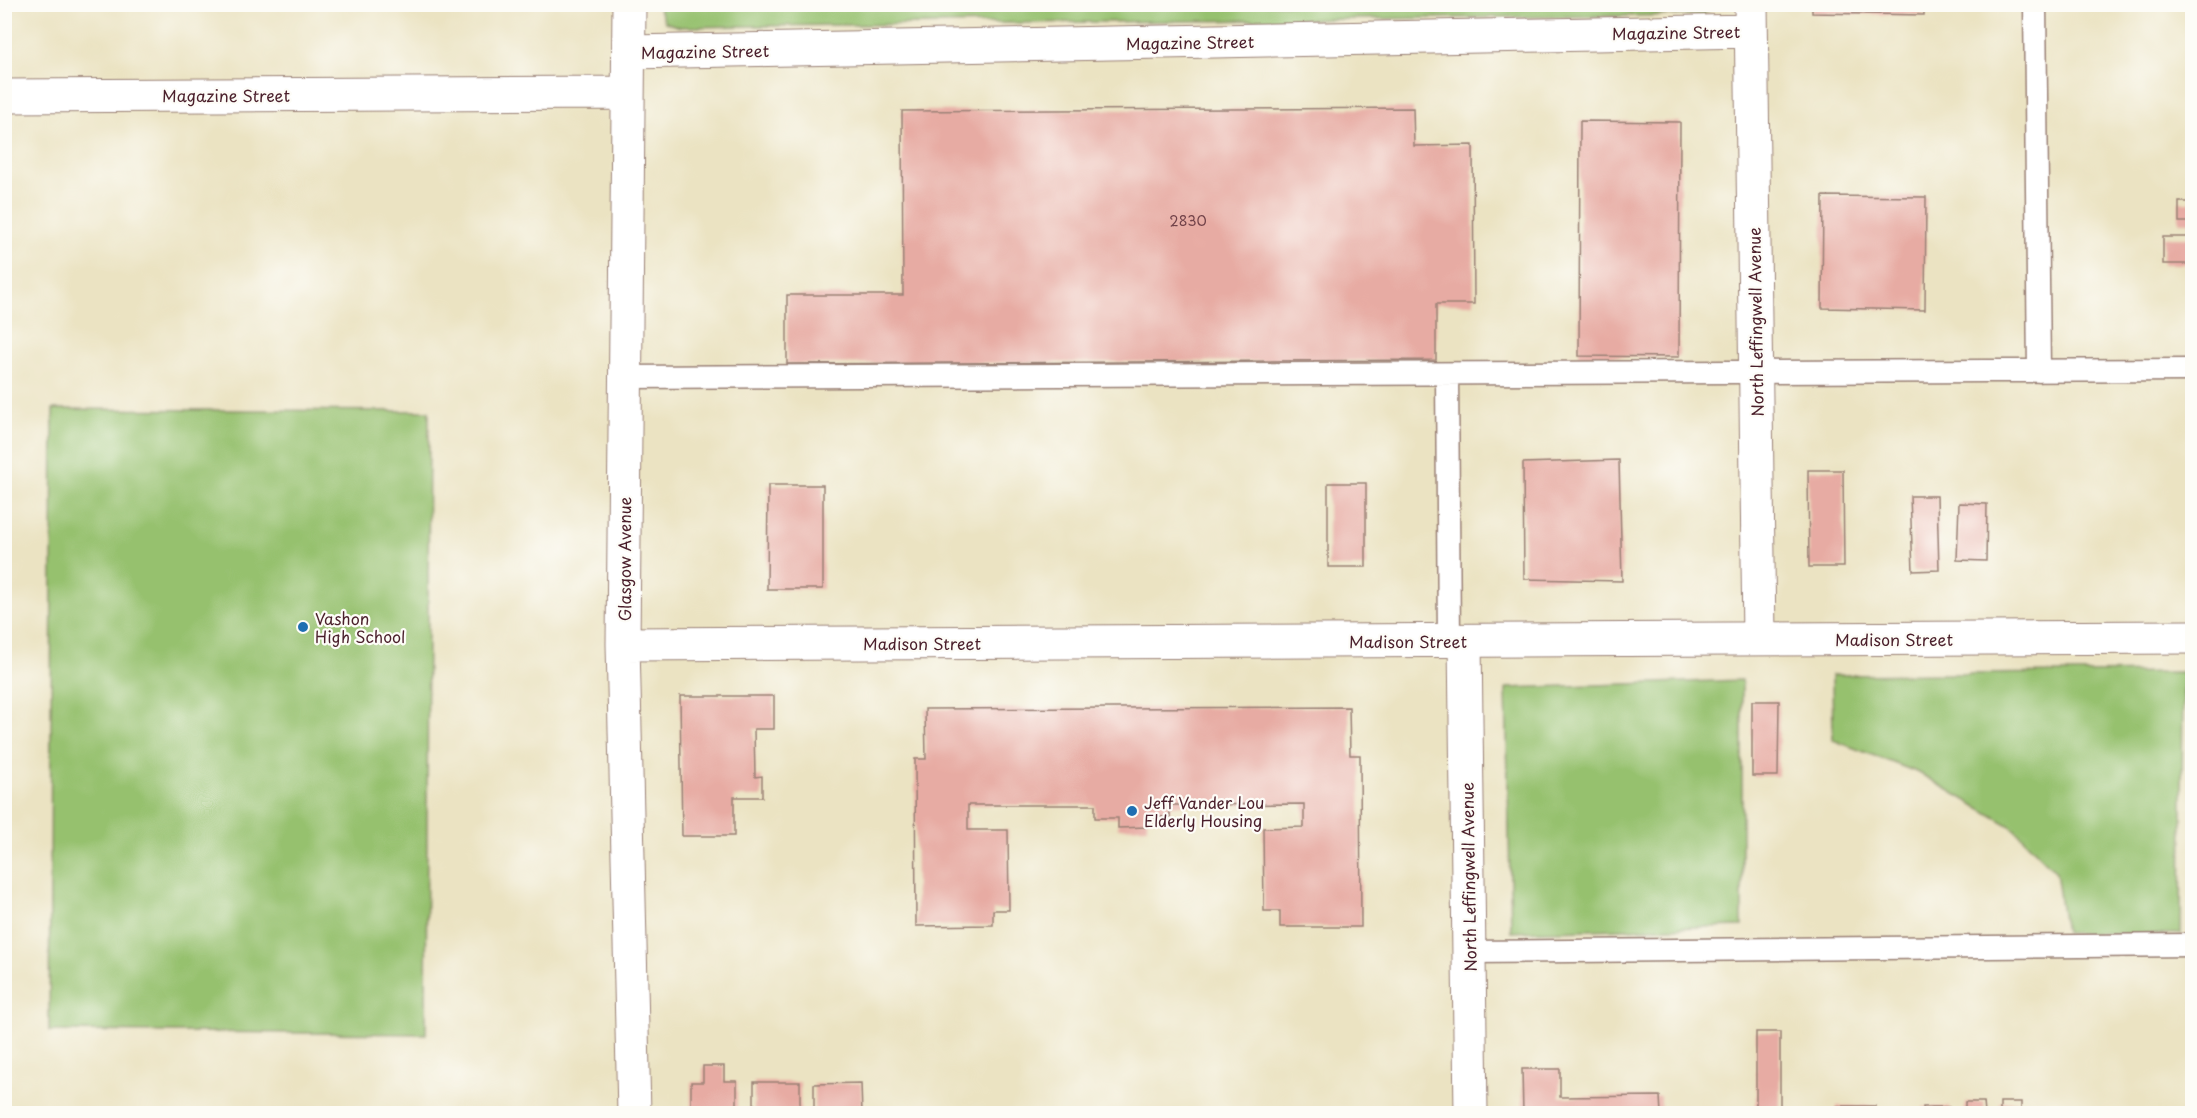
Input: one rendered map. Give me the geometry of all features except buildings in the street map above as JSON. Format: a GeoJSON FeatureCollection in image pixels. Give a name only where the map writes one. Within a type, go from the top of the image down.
{"type":"FeatureCollection","features":[{"type":"Feature","properties":{"kind":"street","name":"Glasgow Avenue"},"geometry":{"type":"LineString","coordinates":[[629,4],[623,644],[634,1113]]}},
{"type":"Feature","properties":{"kind":"street","name":"Magazine Street"},"geometry":{"type":"LineString","coordinates":[[630,52],[1751,18]]}},
{"type":"Feature","properties":{"kind":"street","name":"North Leffingwell Avenue"},"geometry":{"type":"LineString","coordinates":[[1751,18],[1758,639]]}},
{"type":"Feature","properties":{"kind":"street","name":"Magazine Street"},"geometry":{"type":"LineString","coordinates":[[4,96],[628,93]]}},
{"type":"Feature","properties":{"kind":"street","name":"Madison Street"},"geometry":{"type":"LineString","coordinates":[[623,644],[2193,638]]}},
{"type":"Feature","properties":{"kind":"street","name":"North Leffingwell Avenue"},"geometry":{"type":"LineString","coordinates":[[1457,641],[1469,952],[1472,1113]]}},
{"type":"Feature","properties":{"kind":"lane"},"geometry":{"type":"LineString","coordinates":[[2035,4],[2039,371]]}},
{"type":"Feature","properties":{"kind":"lane"},"geometry":{"type":"LineString","coordinates":[[625,377],[2193,370]]}},
{"type":"Feature","properties":{"kind":"lane"},"geometry":{"type":"LineString","coordinates":[[1447,374],[1457,641]]}},
{"type":"Feature","properties":{"kind":"lane"},"geometry":{"type":"LineString","coordinates":[[1469,952],[2193,945]]}},
{"type":"Feature","properties":{"kind":"green space"},"geometry":{"type":"Polygon","coordinates":[[[657,4],[1718,5],[1702,15],[680,27],[665,22],[657,4]]]}},
{"type":"Feature","properties":{"kind":"green space"},"geometry":{"type":"Polygon","coordinates":[[[53,409],[429,411],[426,1034],[49,1031],[53,409]]]}},
{"type":"Feature","properties":{"kind":"green space"},"geometry":{"type":"Polygon","coordinates":[[[2183,672],[2181,934],[2065,933],[2056,872],[2012,827],[1919,773],[1833,740],[1832,675],[2183,672]]]}},
{"type":"Feature","properties":{"kind":"green space"},"geometry":{"type":"Polygon","coordinates":[[[1742,680],[1742,926],[1511,932],[1506,688],[1742,680]]]}},
{"type":"Feature","properties":{"kind":"place","name":"Vashon High School"},"geometry":{"type":"Point","coordinates":[303,627]}},
{"type":"Feature","properties":{"kind":"place","name":"Jeff Vander Lou Elderly Housing"},"geometry":{"type":"Point","coordinates":[1132,811]}}]}
